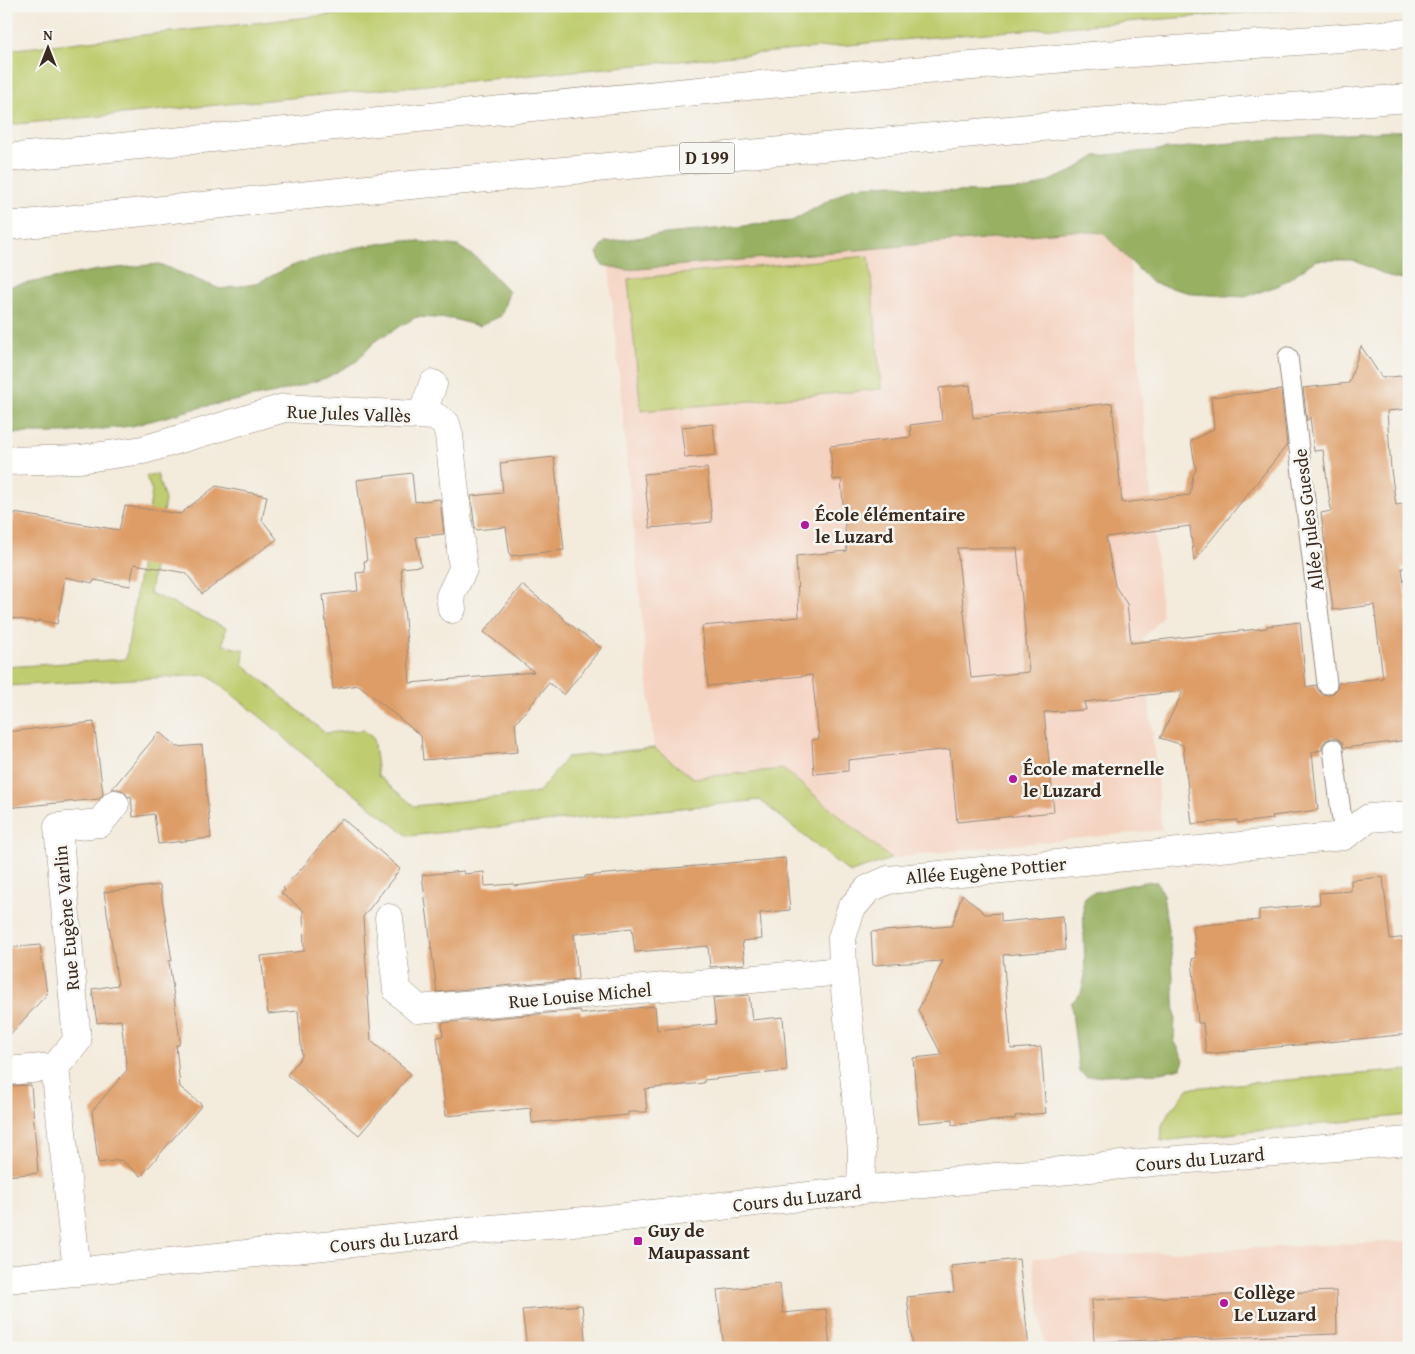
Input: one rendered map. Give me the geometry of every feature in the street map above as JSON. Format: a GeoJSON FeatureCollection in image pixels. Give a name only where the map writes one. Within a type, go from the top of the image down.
{"type":"FeatureCollection","features":[{"type":"Feature","properties":{"kind":"main road"},"geometry":{"type":"LineString","coordinates":[[6,158],[852,76],[1409,32]]}},
{"type":"Feature","properties":{"kind":"main road","name":"D 199"},"geometry":{"type":"LineString","coordinates":[[6,226],[368,189],[1076,124],[1409,98]]}},
{"type":"Feature","properties":{"kind":"main road"},"geometry":{"type":"LineString","coordinates":[[422,415],[433,384]]}},
{"type":"Feature","properties":{"kind":"main road","name":"Rue Jules Vallès"},"geometry":{"type":"LineString","coordinates":[[6,461],[80,459],[143,450],[284,408],[434,416],[446,424],[449,435],[463,568],[450,596],[452,609]]}},
{"type":"Feature","properties":{"kind":"main road","name":"Rue Eugène Varlin"},"geometry":{"type":"LineString","coordinates":[[55,1068],[77,1042],[58,827],[100,823],[114,804]]}},
{"type":"Feature","properties":{"kind":"main road","name":"Allée Eugène Pottier"},"geometry":{"type":"LineString","coordinates":[[861,1190],[862,1151],[843,971],[842,938],[851,909],[868,890],[888,880],[1344,836],[1370,818],[1409,814]]}},
{"type":"Feature","properties":{"kind":"main road","name":"Rue Louise Michel"},"geometry":{"type":"LineString","coordinates":[[389,918],[397,990],[418,1009],[843,971]]}},
{"type":"Feature","properties":{"kind":"main road"},"geometry":{"type":"LineString","coordinates":[[6,1071],[55,1068],[77,1272]]}},
{"type":"Feature","properties":{"kind":"main road","name":"Cours du Luzard"},"geometry":{"type":"LineString","coordinates":[[6,1280],[467,1231],[608,1219],[861,1190],[1152,1162],[1409,1141]]}},
{"type":"Feature","properties":{"kind":"lane","name":"Allée Jules Guesde"},"geometry":{"type":"LineString","coordinates":[[1288,357],[1327,684]]}},
{"type":"Feature","properties":{"kind":"lane"},"geometry":{"type":"LineString","coordinates":[[1333,749],[1344,836]]}},
{"type":"Feature","properties":{"kind":"shaded area"},"geometry":{"type":"Polygon","coordinates":[[[1125,211],[1162,617],[1143,639],[1162,830],[941,852],[891,859],[783,769],[693,778],[654,748],[608,258],[1125,211]]]}},
{"type":"Feature","properties":{"kind":"shaded area","name":"Collège Le Luzard"},"geometry":{"type":"Polygon","coordinates":[[[1409,1241],[1409,1348],[1045,1348],[1033,1258],[1409,1241]]]}},
{"type":"Feature","properties":{"kind":"green space"},"geometry":{"type":"Polygon","coordinates":[[[410,6],[1330,6],[922,38],[6,125],[6,50],[410,6]]]}},
{"type":"Feature","properties":{"kind":"green space"},"geometry":{"type":"Polygon","coordinates":[[[1409,130],[1409,279],[1393,278],[1353,260],[1316,260],[1280,285],[1245,297],[1194,294],[1152,283],[1103,233],[1074,231],[627,270],[602,265],[597,253],[605,242],[792,221],[853,187],[892,184],[936,191],[983,192],[1029,189],[1071,172],[1096,156],[1284,138],[1409,130]]]}},
{"type":"Feature","properties":{"kind":"green space"},"geometry":{"type":"Polygon","coordinates":[[[404,240],[458,246],[478,259],[509,292],[501,316],[479,326],[453,319],[416,317],[375,341],[357,361],[326,378],[275,393],[202,407],[132,426],[64,433],[6,433],[6,287],[98,270],[159,264],[220,289],[255,284],[294,265],[353,248],[404,240]]]}},
{"type":"Feature","properties":{"kind":"green space"},"geometry":{"type":"Polygon","coordinates":[[[869,256],[881,389],[641,411],[628,279],[869,256]]]}},
{"type":"Feature","properties":{"kind":"green space"},"geometry":{"type":"Polygon","coordinates":[[[157,474],[165,500],[150,593],[226,628],[223,645],[244,650],[243,664],[325,733],[363,730],[373,738],[378,776],[414,806],[538,793],[567,757],[654,748],[693,778],[783,769],[891,859],[850,873],[760,800],[408,836],[298,750],[207,675],[6,686],[6,667],[126,659],[152,491],[146,476],[157,474]]]}},
{"type":"Feature","properties":{"kind":"green space"},"geometry":{"type":"Polygon","coordinates":[[[1144,882],[1157,882],[1163,895],[1172,958],[1175,1016],[1174,1040],[1184,1060],[1181,1068],[1157,1073],[1086,1077],[1079,1071],[1071,1003],[1081,993],[1085,976],[1083,899],[1091,893],[1144,882]]]}},
{"type":"Feature","properties":{"kind":"green space"},"geometry":{"type":"Polygon","coordinates":[[[1409,1070],[1409,1115],[1161,1141],[1162,1125],[1171,1110],[1189,1088],[1409,1070]]]}},
{"type":"Feature","properties":{"kind":"building"},"geometry":{"type":"Polygon","coordinates":[[[1361,346],[1382,378],[1409,375],[1409,409],[1387,411],[1391,470],[1396,505],[1409,503],[1409,567],[1402,568],[1409,624],[1409,740],[1344,748],[1342,742],[1337,738],[1326,740],[1322,745],[1322,750],[1312,752],[1318,810],[1272,816],[1273,819],[1237,823],[1237,820],[1192,824],[1183,745],[1160,738],[1183,691],[1084,702],[1086,710],[1044,712],[1054,812],[957,822],[950,749],[848,760],[848,771],[814,774],[812,740],[819,739],[812,675],[708,686],[702,626],[799,617],[796,556],[847,551],[841,479],[833,480],[830,446],[911,437],[910,425],[942,421],[939,388],[970,385],[973,418],[1112,403],[1122,503],[1190,495],[1193,475],[1196,470],[1191,441],[1214,429],[1211,397],[1281,390],[1287,445],[1194,561],[1190,526],[1106,537],[1115,586],[1127,604],[1131,643],[1267,628],[1267,626],[1300,622],[1306,687],[1316,685],[1322,694],[1329,695],[1337,689],[1338,683],[1383,678],[1374,605],[1333,610],[1321,513],[1331,511],[1323,450],[1314,451],[1310,417],[1307,421],[1303,388],[1349,383],[1361,346]],[[957,548],[971,678],[1029,672],[1017,548],[957,548]]]}},
{"type":"Feature","properties":{"kind":"building"},"geometry":{"type":"Polygon","coordinates":[[[713,424],[716,455],[685,458],[681,427],[713,424]]]}},
{"type":"Feature","properties":{"kind":"building"},"geometry":{"type":"Polygon","coordinates":[[[554,457],[564,550],[510,556],[506,527],[475,530],[471,496],[503,493],[500,463],[554,457]]]}},
{"type":"Feature","properties":{"kind":"building"},"geometry":{"type":"Polygon","coordinates":[[[707,468],[712,522],[650,528],[644,474],[707,468]]]}},
{"type":"Feature","properties":{"kind":"building"},"geometry":{"type":"Polygon","coordinates":[[[412,473],[415,502],[440,499],[444,534],[416,537],[421,566],[401,568],[410,683],[534,672],[484,632],[522,585],[601,648],[564,695],[549,683],[515,724],[518,752],[423,760],[421,736],[359,685],[333,689],[323,595],[358,591],[356,573],[365,572],[364,561],[367,561],[357,480],[412,473]]]}},
{"type":"Feature","properties":{"kind":"building"},"geometry":{"type":"Polygon","coordinates":[[[216,486],[267,496],[262,520],[277,539],[202,594],[186,573],[134,564],[130,586],[94,580],[93,583],[65,577],[57,624],[6,617],[6,557],[14,513],[119,530],[125,506],[180,514],[216,486]]]}},
{"type":"Feature","properties":{"kind":"building"},"geometry":{"type":"Polygon","coordinates":[[[94,722],[103,794],[99,799],[6,808],[6,732],[94,722]]]}},
{"type":"Feature","properties":{"kind":"building"},"geometry":{"type":"Polygon","coordinates":[[[159,732],[177,747],[202,745],[211,838],[158,844],[154,814],[133,817],[131,796],[128,797],[124,791],[112,789],[159,732]]]}},
{"type":"Feature","properties":{"kind":"building"},"geometry":{"type":"Polygon","coordinates":[[[342,818],[400,869],[363,917],[371,1041],[411,1074],[359,1135],[287,1075],[302,1056],[298,1011],[268,1014],[261,956],[304,951],[303,910],[281,893],[285,890],[283,888],[302,868],[342,818]]]}},
{"type":"Feature","properties":{"kind":"building"},"geometry":{"type":"Polygon","coordinates":[[[785,858],[790,910],[760,913],[762,939],[742,941],[745,964],[710,967],[708,946],[635,952],[632,928],[574,934],[578,979],[437,992],[422,875],[464,871],[464,874],[484,872],[485,886],[514,884],[514,886],[585,878],[585,876],[785,858]]]}},
{"type":"Feature","properties":{"kind":"building"},"geometry":{"type":"Polygon","coordinates":[[[1383,877],[1390,939],[1409,937],[1409,1034],[1206,1054],[1203,1023],[1198,1023],[1192,959],[1196,958],[1193,926],[1259,920],[1259,910],[1320,904],[1319,893],[1351,891],[1351,880],[1383,877]]]}},
{"type":"Feature","properties":{"kind":"building"},"geometry":{"type":"Polygon","coordinates":[[[160,885],[172,961],[169,961],[180,1040],[179,1045],[176,1045],[180,1087],[202,1105],[141,1176],[121,1160],[98,1163],[92,1111],[127,1070],[121,1020],[97,1023],[92,989],[118,985],[104,892],[160,885]]]}},
{"type":"Feature","properties":{"kind":"building"},"geometry":{"type":"Polygon","coordinates":[[[962,894],[985,914],[1001,913],[1001,922],[1063,916],[1065,950],[1003,955],[1011,1049],[1041,1047],[1046,1113],[1015,1116],[1015,1119],[952,1125],[952,1120],[919,1123],[913,1058],[942,1055],[918,1010],[943,961],[873,965],[871,932],[952,926],[962,894]]]}},
{"type":"Feature","properties":{"kind":"building"},"geometry":{"type":"Polygon","coordinates":[[[40,945],[47,994],[6,1039],[6,948],[40,945]]]}},
{"type":"Feature","properties":{"kind":"building"},"geometry":{"type":"Polygon","coordinates":[[[749,995],[752,1020],[783,1017],[787,1071],[704,1080],[704,1083],[645,1089],[647,1112],[628,1112],[628,1115],[532,1123],[531,1108],[446,1116],[437,1037],[443,1036],[442,1023],[580,1010],[581,1014],[655,1006],[657,1030],[716,1024],[713,998],[749,995]]]}},
{"type":"Feature","properties":{"kind":"building"},"geometry":{"type":"Polygon","coordinates":[[[31,1085],[38,1173],[6,1176],[6,1086],[31,1085]]]}},
{"type":"Feature","properties":{"kind":"building"},"geometry":{"type":"Polygon","coordinates":[[[1019,1259],[1029,1348],[913,1348],[907,1297],[954,1292],[951,1266],[1019,1259]]]}},
{"type":"Feature","properties":{"kind":"building"},"geometry":{"type":"Polygon","coordinates":[[[780,1284],[783,1313],[826,1309],[830,1348],[724,1348],[717,1290],[780,1284]]]}},
{"type":"Feature","properties":{"kind":"building"},"geometry":{"type":"Polygon","coordinates":[[[1336,1291],[1337,1334],[1094,1342],[1092,1300],[1336,1291]]]}},
{"type":"Feature","properties":{"kind":"building"},"geometry":{"type":"Polygon","coordinates":[[[582,1305],[586,1348],[527,1348],[522,1310],[582,1305]]]}},
{"type":"Feature","properties":{"kind":"place","name":"École élémentaire le Luzard"},"geometry":{"type":"Point","coordinates":[805,525]}},
{"type":"Feature","properties":{"kind":"place","name":"École maternelle le Luzard"},"geometry":{"type":"Point","coordinates":[1013,779]}},
{"type":"Feature","properties":{"kind":"place","name":"Guy de Maupassant"},"geometry":{"type":"Point","coordinates":[638,1241]}},
{"type":"Feature","properties":{"kind":"place","name":"Collège Le Luzard"},"geometry":{"type":"Point","coordinates":[1224,1303]}}]}
